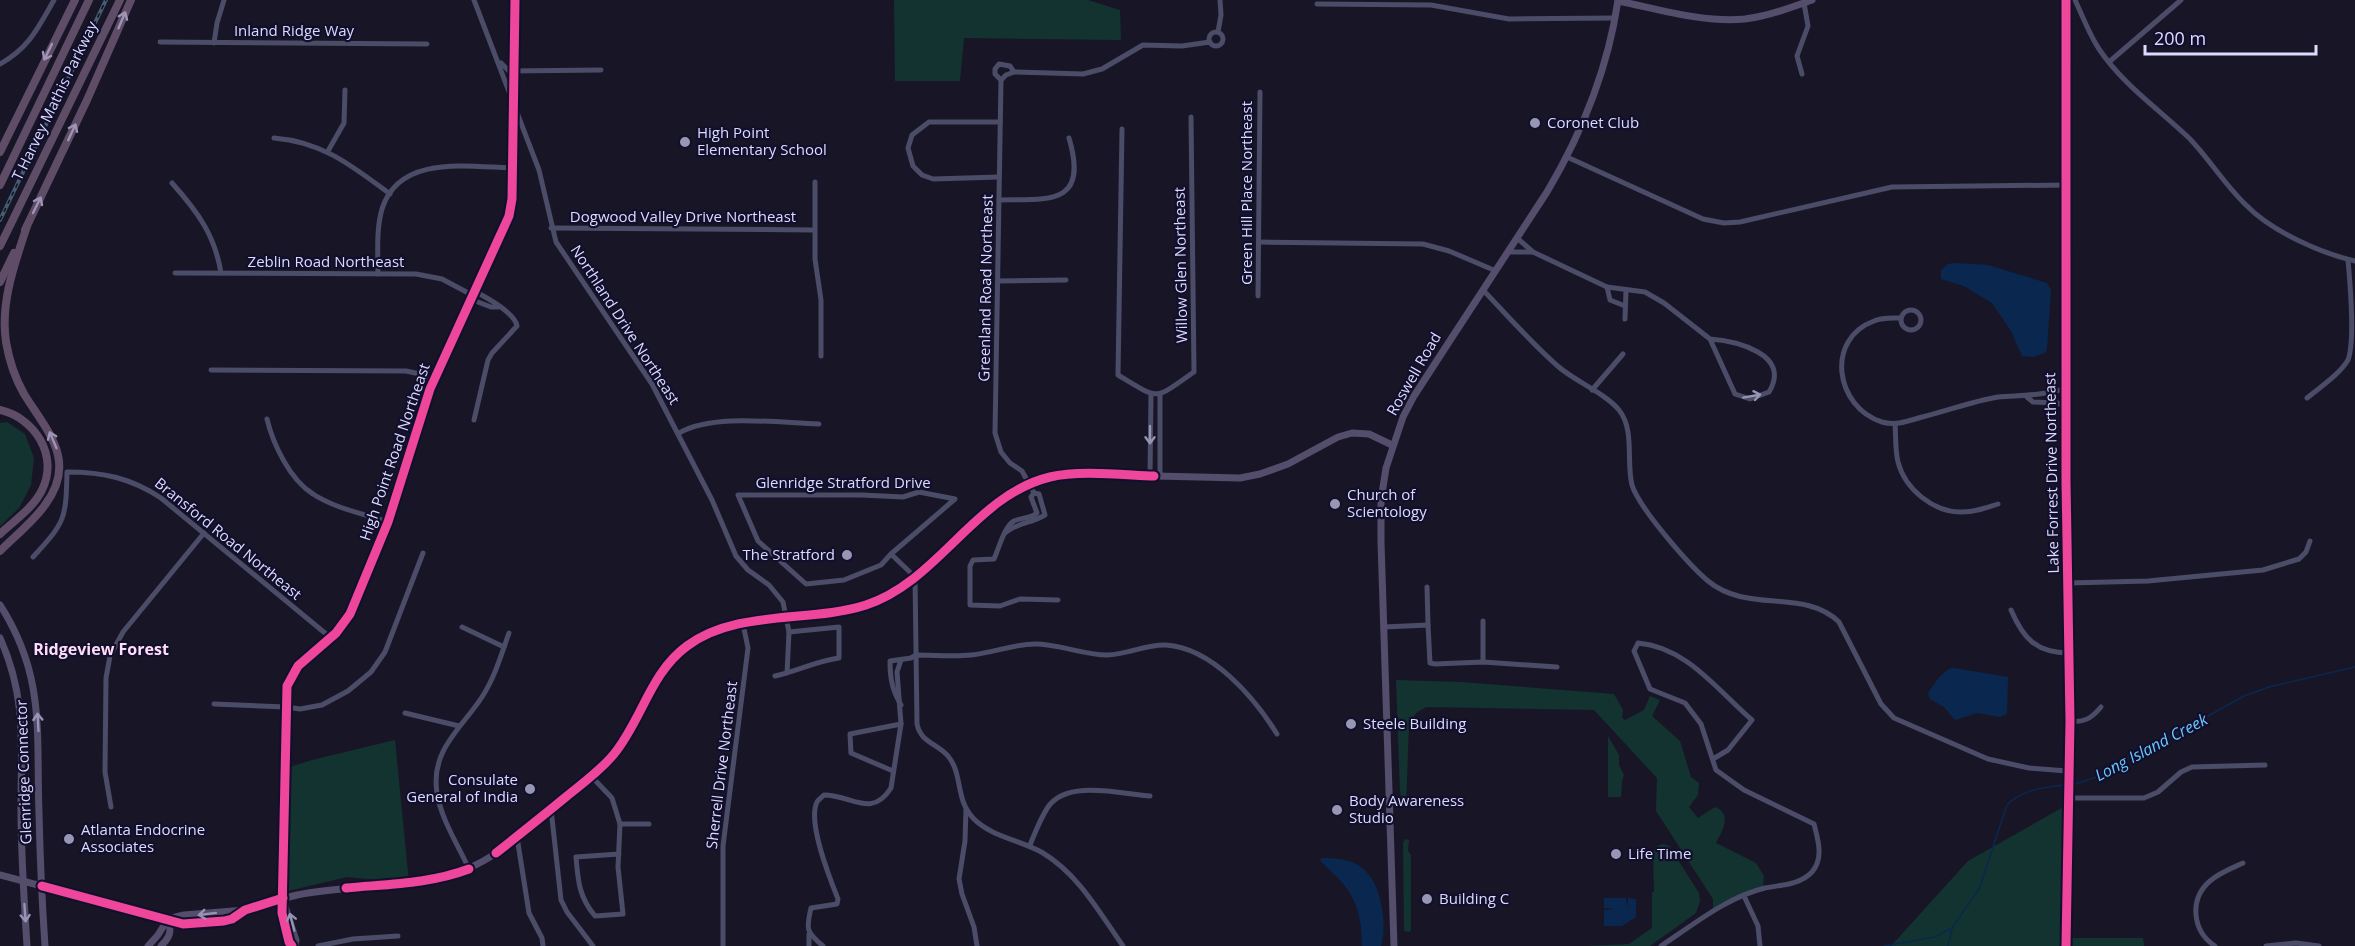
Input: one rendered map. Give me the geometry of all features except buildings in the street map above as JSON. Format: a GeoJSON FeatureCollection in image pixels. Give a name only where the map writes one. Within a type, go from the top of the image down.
{"type":"FeatureCollection","features":[{"type":"Feature","properties":{"kind":"highway"},"geometry":{"type":"LineString","coordinates":[[0,152],[75,0]]}},
{"type":"Feature","properties":{"kind":"highway","name":"T Harvey Mathis Parkway"},"geometry":{"type":"LineString","coordinates":[[0,185],[89,0]]}},
{"type":"Feature","properties":{"kind":"highway","name":"T Harvey Mathis Parkway"},"geometry":{"type":"LineString","coordinates":[[0,246],[120,0]]}},
{"type":"Feature","properties":{"kind":"highway"},"geometry":{"type":"LineString","coordinates":[[0,282],[131,0]]}},
{"type":"Feature","properties":{"kind":"highway"},"geometry":{"type":"LineString","coordinates":[[0,551],[45,506],[55,488],[59,470],[56,444],[20,385],[11,364],[6,342],[4,321],[6,298],[27,226]]}},
{"type":"Feature","properties":{"kind":"highway"},"geometry":{"type":"LineString","coordinates":[[0,410],[13,414],[30,425],[42,441],[47,463],[42,491],[0,534]]}},
{"type":"Feature","properties":{"kind":"main road"},"geometry":{"type":"LineString","coordinates":[[1618,1],[1728,20],[1763,15],[1812,0]]}},
{"type":"Feature","properties":{"kind":"main road","name":"Roswell Road"},"geometry":{"type":"LineString","coordinates":[[1395,946],[1381,500],[1392,445],[1412,398],[1547,192],[1567,157],[1597,87],[1618,1]]}},
{"type":"Feature","properties":{"kind":"main road"},"geometry":{"type":"LineString","coordinates":[[0,875],[183,924],[215,923],[232,919],[245,910],[283,898],[335,889],[421,882],[451,876],[485,861],[607,762],[622,744],[659,673],[674,656],[706,635],[743,624],[787,616],[846,610],[890,595],[915,577],[993,508],[1029,484],[1052,476],[1072,474],[1240,478],[1288,464],[1338,437],[1352,433],[1369,434],[1392,445]]}},
{"type":"Feature","properties":{"kind":"main road","name":"Glenridge Connector"},"geometry":{"type":"LineString","coordinates":[[0,604],[26,656],[37,704],[45,946]]}},
{"type":"Feature","properties":{"kind":"main road","name":"Glenridge Connector"},"geometry":{"type":"LineString","coordinates":[[0,638],[16,683],[21,714],[22,881],[27,946]]}},
{"type":"Feature","properties":{"kind":"main road"},"geometry":{"type":"LineString","coordinates":[[148,946],[168,919]]}},
{"type":"Feature","properties":{"kind":"main road"},"geometry":{"type":"LineString","coordinates":[[161,946],[171,931],[168,919]]}},
{"type":"Feature","properties":{"kind":"street"},"geometry":{"type":"LineString","coordinates":[[0,64],[13,57],[32,39],[54,0]]}},
{"type":"Feature","properties":{"kind":"street"},"geometry":{"type":"LineString","coordinates":[[214,43],[224,0]]}},
{"type":"Feature","properties":{"kind":"street","name":"Northland Drive Northeast"},"geometry":{"type":"LineString","coordinates":[[474,0],[539,170],[556,242],[652,384],[712,500],[736,556],[748,570],[777,594],[783,602],[787,616]]}},
{"type":"Feature","properties":{"kind":"street","name":"High Point Road Northeast"},"geometry":{"type":"LineString","coordinates":[[294,946],[289,942],[282,913],[287,687],[294,671],[309,655],[331,638],[350,614],[388,522],[434,380],[509,216],[512,199],[515,0]]}},
{"type":"Feature","properties":{"kind":"street"},"geometry":{"type":"LineString","coordinates":[[1218,32],[1221,15],[1220,0]]}},
{"type":"Feature","properties":{"kind":"street","name":"Lake Forrest Drive Northeast"},"geometry":{"type":"LineString","coordinates":[[2066,946],[2067,774],[2070,722],[2066,408],[2067,0]]}},
{"type":"Feature","properties":{"kind":"street"},"geometry":{"type":"LineString","coordinates":[[2075,0],[2091,35],[2109,63],[2195,145],[2248,208],[2290,235],[2355,261]]}},
{"type":"Feature","properties":{"kind":"street"},"geometry":{"type":"LineString","coordinates":[[2109,63],[2181,0]]}},
{"type":"Feature","properties":{"kind":"street"},"geometry":{"type":"LineString","coordinates":[[1802,74],[1797,56],[1808,26],[1804,3]]}},
{"type":"Feature","properties":{"kind":"street"},"geometry":{"type":"LineString","coordinates":[[1317,4],[1431,5],[1509,19],[1615,18]]}},
{"type":"Feature","properties":{"kind":"street"},"geometry":{"type":"LineString","coordinates":[[1210,42],[1211,34],[1218,32]]}},
{"type":"Feature","properties":{"kind":"street"},"geometry":{"type":"LineString","coordinates":[[1014,72],[1010,66],[999,64],[994,69],[995,75],[1001,80],[1014,72],[1083,74],[1102,69],[1143,45],[1182,46],[1210,42],[1214,45],[1221,44],[1223,37],[1218,32]]}},
{"type":"Feature","properties":{"kind":"street","name":"Inland Ridge Way"},"geometry":{"type":"LineString","coordinates":[[160,42],[427,44]]}},
{"type":"Feature","properties":{"kind":"street"},"geometry":{"type":"LineString","coordinates":[[497,58],[509,71],[601,70]]}},
{"type":"Feature","properties":{"kind":"street","name":"Greenland Road Northeast"},"geometry":{"type":"LineString","coordinates":[[1001,80],[996,438],[1001,452],[1010,463],[1022,471],[1034,493],[1031,497],[1037,513],[1032,517],[1014,521],[1007,528],[994,559],[973,560],[970,566],[970,605],[1000,606],[1020,599],[1058,600]]}},
{"type":"Feature","properties":{"kind":"street"},"geometry":{"type":"LineString","coordinates":[[328,151],[344,123],[345,90]]}},
{"type":"Feature","properties":{"kind":"street","name":"Green Hill Place Northeast"},"geometry":{"type":"LineString","coordinates":[[1258,296],[1260,92]]}},
{"type":"Feature","properties":{"kind":"street","name":"Willow Glen Northeast"},"geometry":{"type":"LineString","coordinates":[[1160,395],[1194,372],[1191,117]]}},
{"type":"Feature","properties":{"kind":"street"},"geometry":{"type":"LineString","coordinates":[[999,177],[947,180],[928,178],[913,166],[908,148],[912,135],[929,122],[1000,122]]}},
{"type":"Feature","properties":{"kind":"street"},"geometry":{"type":"LineString","coordinates":[[1122,129],[1118,375],[1151,395],[1160,395],[1160,476]]}},
{"type":"Feature","properties":{"kind":"street"},"geometry":{"type":"LineString","coordinates":[[274,138],[301,141],[328,151],[390,194]]}},
{"type":"Feature","properties":{"kind":"street"},"geometry":{"type":"LineString","coordinates":[[999,200],[1050,199],[1065,192],[1073,175],[1072,149],[1069,138]]}},
{"type":"Feature","properties":{"kind":"street"},"geometry":{"type":"LineString","coordinates":[[1567,157],[1704,219],[1724,223],[1740,222],[1892,188],[2066,185]]}},
{"type":"Feature","properties":{"kind":"street"},"geometry":{"type":"LineString","coordinates":[[378,274],[382,208],[390,194],[407,177],[430,168],[512,168]]}},
{"type":"Feature","properties":{"kind":"street"},"geometry":{"type":"LineString","coordinates":[[815,182],[815,259],[821,300],[820,356]]}},
{"type":"Feature","properties":{"kind":"street"},"geometry":{"type":"LineString","coordinates":[[172,183],[206,226],[216,248],[221,273]]}},
{"type":"Feature","properties":{"kind":"street","name":"Dogwood Valley Drive Northeast"},"geometry":{"type":"LineString","coordinates":[[551,228],[814,230]]}},
{"type":"Feature","properties":{"kind":"street"},"geometry":{"type":"LineString","coordinates":[[1517,238],[1533,252],[1607,287],[1645,292],[1654,297],[1710,339],[1735,394],[1750,399],[1769,392],[1774,375],[1769,359],[1749,348],[1724,340],[1710,339]]}},
{"type":"Feature","properties":{"kind":"street"},"geometry":{"type":"LineString","coordinates":[[1259,242],[1423,244],[1449,251],[1496,271]]}},
{"type":"Feature","properties":{"kind":"street"},"geometry":{"type":"LineString","coordinates":[[1508,252],[1533,252]]}},
{"type":"Feature","properties":{"kind":"street"},"geometry":{"type":"LineString","coordinates":[[2307,398],[2345,364],[2352,353],[2353,304],[2348,260]]}},
{"type":"Feature","properties":{"kind":"street","name":"Zeblin Road Northeast"},"geometry":{"type":"LineString","coordinates":[[175,273],[378,274],[432,276],[453,283],[491,307],[498,307],[514,317],[517,326],[496,347],[488,360],[474,420]]}},
{"type":"Feature","properties":{"kind":"street"},"geometry":{"type":"LineString","coordinates":[[998,281],[1066,280]]}},
{"type":"Feature","properties":{"kind":"street"},"geometry":{"type":"LineString","coordinates":[[1607,287],[1610,300],[1625,306]]}},
{"type":"Feature","properties":{"kind":"street"},"geometry":{"type":"LineString","coordinates":[[1625,319],[1626,290]]}},
{"type":"Feature","properties":{"kind":"street"},"geometry":{"type":"LineString","coordinates":[[1483,291],[1558,366],[1612,403],[1624,418],[1628,438],[1630,476],[1641,504],[1708,581],[1723,591],[1742,598],[1811,605],[1830,614],[1839,622],[1881,705],[1899,722],[1988,759],[2067,774]]}},
{"type":"Feature","properties":{"kind":"street"},"geometry":{"type":"LineString","coordinates":[[1901,318],[1873,321],[1856,333],[1848,344],[1842,360],[1845,390],[1852,401],[1869,417],[1895,424],[1998,398],[2027,397],[2039,392],[2066,388]]}},
{"type":"Feature","properties":{"kind":"street"},"geometry":{"type":"LineString","coordinates":[[1592,390],[1623,354]]}},
{"type":"Feature","properties":{"kind":"street"},"geometry":{"type":"LineString","coordinates":[[211,370],[406,371],[434,380]]}},
{"type":"Feature","properties":{"kind":"street"},"geometry":{"type":"LineString","coordinates":[[2039,392],[2040,402]]}},
{"type":"Feature","properties":{"kind":"street"},"geometry":{"type":"LineString","coordinates":[[1150,476],[1151,395]]}},
{"type":"Feature","properties":{"kind":"street"},"geometry":{"type":"LineString","coordinates":[[2027,397],[2033,402],[2058,403],[2066,408]]}},
{"type":"Feature","properties":{"kind":"street"},"geometry":{"type":"LineString","coordinates":[[267,419],[277,449],[307,490],[322,499],[388,522]]}},
{"type":"Feature","properties":{"kind":"street"},"geometry":{"type":"LineString","coordinates":[[679,433],[696,425],[713,421],[819,424]]}},
{"type":"Feature","properties":{"kind":"street"},"geometry":{"type":"LineString","coordinates":[[1895,424],[1900,468],[1911,487],[1922,498],[1938,507],[1961,512],[1998,504]]}},
{"type":"Feature","properties":{"kind":"street","name":"Bransford Road Northeast"},"geometry":{"type":"LineString","coordinates":[[33,557],[62,521],[67,501],[67,472],[104,473],[136,483],[161,498],[331,638]]}},
{"type":"Feature","properties":{"kind":"street","name":"Glenridge Stratford Drive"},"geometry":{"type":"LineString","coordinates":[[919,492],[955,499],[891,554],[881,565],[844,580],[806,584],[758,541],[738,495],[903,497],[919,492]]}},
{"type":"Feature","properties":{"kind":"street"},"geometry":{"type":"LineString","coordinates":[[111,807],[105,772],[106,678],[110,656],[123,632],[204,533]]}},
{"type":"Feature","properties":{"kind":"street"},"geometry":{"type":"LineString","coordinates":[[2068,583],[2148,581],[2263,570],[2299,559],[2307,552],[2310,541]]}},
{"type":"Feature","properties":{"kind":"street"},"geometry":{"type":"LineString","coordinates":[[214,704],[300,709],[322,705],[348,691],[371,672],[385,652],[423,553]]}},
{"type":"Feature","properties":{"kind":"street"},"geometry":{"type":"LineString","coordinates":[[891,554],[915,577],[918,730],[924,740],[941,750],[951,761],[966,809],[984,827],[1030,845],[1057,863],[1077,882],[1123,946]]}},
{"type":"Feature","properties":{"kind":"street"},"geometry":{"type":"LineString","coordinates":[[1427,587],[1430,663],[1484,662],[1557,667]]}},
{"type":"Feature","properties":{"kind":"street"},"geometry":{"type":"LineString","coordinates":[[2011,610],[2019,629],[2032,643],[2049,651],[2069,653]]}},
{"type":"Feature","properties":{"kind":"street"},"geometry":{"type":"LineString","coordinates":[[787,616],[788,673]]}},
{"type":"Feature","properties":{"kind":"street"},"geometry":{"type":"LineString","coordinates":[[1483,621],[1484,662]]}},
{"type":"Feature","properties":{"kind":"street","name":"Sherrell Drive Northeast"},"geometry":{"type":"LineString","coordinates":[[723,946],[723,846],[747,648],[743,624]]}},
{"type":"Feature","properties":{"kind":"street"},"geometry":{"type":"LineString","coordinates":[[1384,627],[1428,625]]}},
{"type":"Feature","properties":{"kind":"street"},"geometry":{"type":"LineString","coordinates":[[462,627],[504,647]]}},
{"type":"Feature","properties":{"kind":"street"},"geometry":{"type":"LineString","coordinates":[[775,676],[812,666],[821,660],[838,658],[839,627],[789,632]]}},
{"type":"Feature","properties":{"kind":"street"},"geometry":{"type":"LineString","coordinates":[[469,869],[442,810],[436,784],[441,754],[447,741],[483,696],[509,633]]}},
{"type":"Feature","properties":{"kind":"street"},"geometry":{"type":"LineString","coordinates":[[1661,946],[1731,901],[1756,891],[1795,882],[1812,872],[1819,858],[1820,846],[1814,824],[1743,790],[1716,770],[1701,724],[1685,703],[1650,689],[1634,651],[1638,643],[1670,652],[1708,676],[1718,689],[1752,720],[1728,750],[1713,759]]}},
{"type":"Feature","properties":{"kind":"street"},"geometry":{"type":"LineString","coordinates":[[901,705],[894,693],[890,678],[890,661],[916,655],[970,655],[1032,644],[1058,646],[1105,655],[1122,654],[1154,645],[1177,646],[1199,655],[1233,679],[1257,705],[1277,734]]}},
{"type":"Feature","properties":{"kind":"street"},"geometry":{"type":"LineString","coordinates":[[809,946],[807,924],[811,908],[837,904],[838,899],[822,857],[815,815],[817,802],[824,795],[836,795],[863,805],[872,805],[886,797],[891,788],[901,724],[897,672],[901,660]]}},
{"type":"Feature","properties":{"kind":"street"},"geometry":{"type":"LineString","coordinates":[[2070,722],[2079,722],[2093,717],[2101,707]]}},
{"type":"Feature","properties":{"kind":"street"},"geometry":{"type":"LineString","coordinates":[[405,713],[459,726]]}},
{"type":"Feature","properties":{"kind":"street"},"geometry":{"type":"LineString","coordinates":[[893,771],[851,753],[850,734],[901,724]]}},
{"type":"Feature","properties":{"kind":"street"},"geometry":{"type":"LineString","coordinates":[[2067,798],[2144,798],[2158,792],[2181,772],[2192,767],[2265,765]]}},
{"type":"Feature","properties":{"kind":"street"},"geometry":{"type":"LineString","coordinates":[[591,776],[612,798],[620,824],[619,854],[623,914],[596,916],[584,903],[576,857],[619,854]]}},
{"type":"Feature","properties":{"kind":"street"},"geometry":{"type":"LineString","coordinates":[[1030,845],[1047,808],[1066,793],[1083,790],[1150,796]]}},
{"type":"Feature","properties":{"kind":"street"},"geometry":{"type":"LineString","coordinates":[[551,809],[561,900],[567,912],[593,946]]}},
{"type":"Feature","properties":{"kind":"street"},"geometry":{"type":"LineString","coordinates":[[966,809],[965,841],[959,879],[974,927],[977,946]]}},
{"type":"Feature","properties":{"kind":"street"},"geometry":{"type":"LineString","coordinates":[[620,824],[649,824]]}},
{"type":"Feature","properties":{"kind":"street"},"geometry":{"type":"LineString","coordinates":[[517,837],[529,914],[542,938],[543,946]]}},
{"type":"Feature","properties":{"kind":"street"},"geometry":{"type":"LineString","coordinates":[[2214,946],[2204,937],[2198,925],[2195,912],[2198,898],[2212,879],[2243,863]]}},
{"type":"Feature","properties":{"kind":"street"},"geometry":{"type":"LineString","coordinates":[[1743,897],[1758,926],[1760,946]]}},
{"type":"Feature","properties":{"kind":"street"},"geometry":{"type":"LineString","coordinates":[[809,934],[822,946]]}},
{"type":"Feature","properties":{"kind":"street"},"geometry":{"type":"LineString","coordinates":[[318,946],[353,939],[398,936]]}},
{"type":"Feature","properties":{"kind":"street"},"geometry":{"type":"LineString","coordinates":[[375,938],[376,946]]}},
{"type":"Feature","properties":{"kind":"street"},"geometry":{"type":"LineString","coordinates":[[2266,946],[2285,943],[2319,946]]}},
{"type":"Feature","properties":{"kind":"green space"},"geometry":{"type":"Polygon","coordinates":[[[894,0],[1088,0],[1120,10],[1121,40],[964,38],[960,81],[895,81],[894,0]]]}},
{"type":"Feature","properties":{"kind":"green space"},"geometry":{"type":"Polygon","coordinates":[[[7,422],[25,434],[34,458],[31,485],[19,508],[0,526],[0,423],[7,422]]]}},
{"type":"Feature","properties":{"kind":"green space"},"geometry":{"type":"Polygon","coordinates":[[[1396,680],[1461,682],[1614,694],[1623,710],[1622,718],[1625,720],[1644,710],[1650,696],[1660,700],[1652,716],[1680,741],[1691,777],[1699,783],[1698,795],[1689,807],[1698,818],[1715,807],[1724,814],[1724,823],[1716,843],[1756,863],[1764,876],[1763,886],[1713,912],[1713,899],[1656,811],[1657,778],[1594,710],[1426,707],[1416,713],[1409,725],[1406,805],[1402,802],[1400,791],[1396,680]]]}},
{"type":"Feature","properties":{"kind":"green space"},"geometry":{"type":"Polygon","coordinates":[[[1608,736],[1619,755],[1619,765],[1624,775],[1621,797],[1608,797],[1608,736]]]}},
{"type":"Feature","properties":{"kind":"green space"},"geometry":{"type":"Polygon","coordinates":[[[395,740],[409,883],[347,877],[288,891],[289,802],[280,770],[395,740]]]}},
{"type":"Feature","properties":{"kind":"green space"},"geometry":{"type":"Polygon","coordinates":[[[2067,805],[2065,938],[2143,938],[2144,946],[1891,946],[1968,861],[2067,805]]]}},
{"type":"Feature","properties":{"kind":"green space"},"geometry":{"type":"Polygon","coordinates":[[[1405,839],[1409,840],[1408,851],[1411,855],[1411,930],[1409,932],[1404,931],[1403,843],[1405,839]]]}},
{"type":"Feature","properties":{"kind":"green space"},"geometry":{"type":"Polygon","coordinates":[[[1663,844],[1669,846],[1699,893],[1700,901],[1696,913],[1650,946],[1586,946],[1629,944],[1652,928],[1653,852],[1657,846],[1663,844]]]}},
{"type":"Feature","properties":{"kind":"water"},"geometry":{"type":"Polygon","coordinates":[[[1948,264],[1988,265],[2047,283],[2051,290],[2045,353],[2033,357],[2022,356],[2011,331],[1992,303],[1964,286],[1941,279],[1941,270],[1948,264]]]}},
{"type":"Feature","properties":{"kind":"water"},"geometry":{"type":"Polygon","coordinates":[[[1953,668],[2008,677],[2007,714],[2000,717],[1977,713],[1955,720],[1944,707],[1930,699],[1928,693],[1936,682],[1942,674],[1953,668]]]}},
{"type":"Feature","properties":{"kind":"water"},"geometry":{"type":"Polygon","coordinates":[[[1322,858],[1341,859],[1354,863],[1366,871],[1381,902],[1384,925],[1381,946],[1362,946],[1361,926],[1354,900],[1344,885],[1320,860],[1322,858]]]}},
{"type":"Feature","properties":{"kind":"water"},"geometry":{"type":"Polygon","coordinates":[[[1604,898],[1626,898],[1627,908],[1628,898],[1636,899],[1636,917],[1622,926],[1604,926],[1604,910],[1616,909],[1604,908],[1604,898]]]}},
{"type":"Feature","properties":{"kind":"waterway","name":"Long Island Creek"},"geometry":{"type":"LineString","coordinates":[[2072,785],[2100,776],[2121,761],[2156,745],[2244,696],[2269,687],[2355,667]]}},
{"type":"Feature","properties":{"kind":"waterway","name":"Long Island Creek"},"geometry":{"type":"LineString","coordinates":[[1884,946],[1935,937],[1952,928],[1979,889],[2007,805],[2027,792],[2068,785]]}},
{"type":"Feature","properties":{"kind":"waterway"},"geometry":{"type":"LineString","coordinates":[[1948,946],[1952,929]]}},
{"type":"Feature","properties":{"kind":"railway"},"geometry":{"type":"LineString","coordinates":[[0,220],[106,0]]}},
{"type":"Feature","properties":{"kind":"cycle path"},"geometry":{"type":"LineString","coordinates":[[292,946],[282,913],[287,686],[298,666],[336,633],[350,614],[388,522],[430,389],[509,216],[512,199],[515,0]]}},
{"type":"Feature","properties":{"kind":"cycle path"},"geometry":{"type":"LineString","coordinates":[[2066,0],[2066,481],[2070,721],[2066,946]]}},
{"type":"Feature","properties":{"kind":"cycle path"},"geometry":{"type":"LineString","coordinates":[[496,853],[609,760],[624,741],[664,669],[687,646],[707,634],[751,622],[821,614],[866,605],[892,593],[915,577],[1000,501],[1024,487],[1050,477],[1088,473],[1154,476]]}},
{"type":"Feature","properties":{"kind":"cycle path"},"geometry":{"type":"LineString","coordinates":[[346,888],[424,881],[469,869]]}},
{"type":"Feature","properties":{"kind":"cycle path"},"geometry":{"type":"LineString","coordinates":[[42,886],[183,924],[232,919],[245,910],[283,898]]}},
{"type":"Feature","properties":{"kind":"place","name":"Coronet Club"},"geometry":{"type":"Point","coordinates":[1535,123]}},
{"type":"Feature","properties":{"kind":"place","name":"High Point Elementary School"},"geometry":{"type":"Point","coordinates":[685,142]}},
{"type":"Feature","properties":{"kind":"place","name":"Church of Scientology"},"geometry":{"type":"Point","coordinates":[1335,504]}},
{"type":"Feature","properties":{"kind":"place","name":"The Stratford"},"geometry":{"type":"Point","coordinates":[847,555]}},
{"type":"Feature","properties":{"kind":"place","name":"Steele Building"},"geometry":{"type":"Point","coordinates":[1351,724]}},
{"type":"Feature","properties":{"kind":"place","name":"Consulate General of India"},"geometry":{"type":"Point","coordinates":[530,789]}},
{"type":"Feature","properties":{"kind":"place","name":"Body Awareness Studio"},"geometry":{"type":"Point","coordinates":[1337,810]}},
{"type":"Feature","properties":{"kind":"place","name":"Atlanta Endocrine Associates"},"geometry":{"type":"Point","coordinates":[69,839]}},
{"type":"Feature","properties":{"kind":"place","name":"Life Time"},"geometry":{"type":"Point","coordinates":[1616,854]}},
{"type":"Feature","properties":{"kind":"place","name":"Building C"},"geometry":{"type":"Point","coordinates":[1427,899]}},
{"type":"Feature","properties":{"kind":"district","name":"Ridgeview Forest"},"geometry":{"type":"Point","coordinates":[101,649]}}]}
